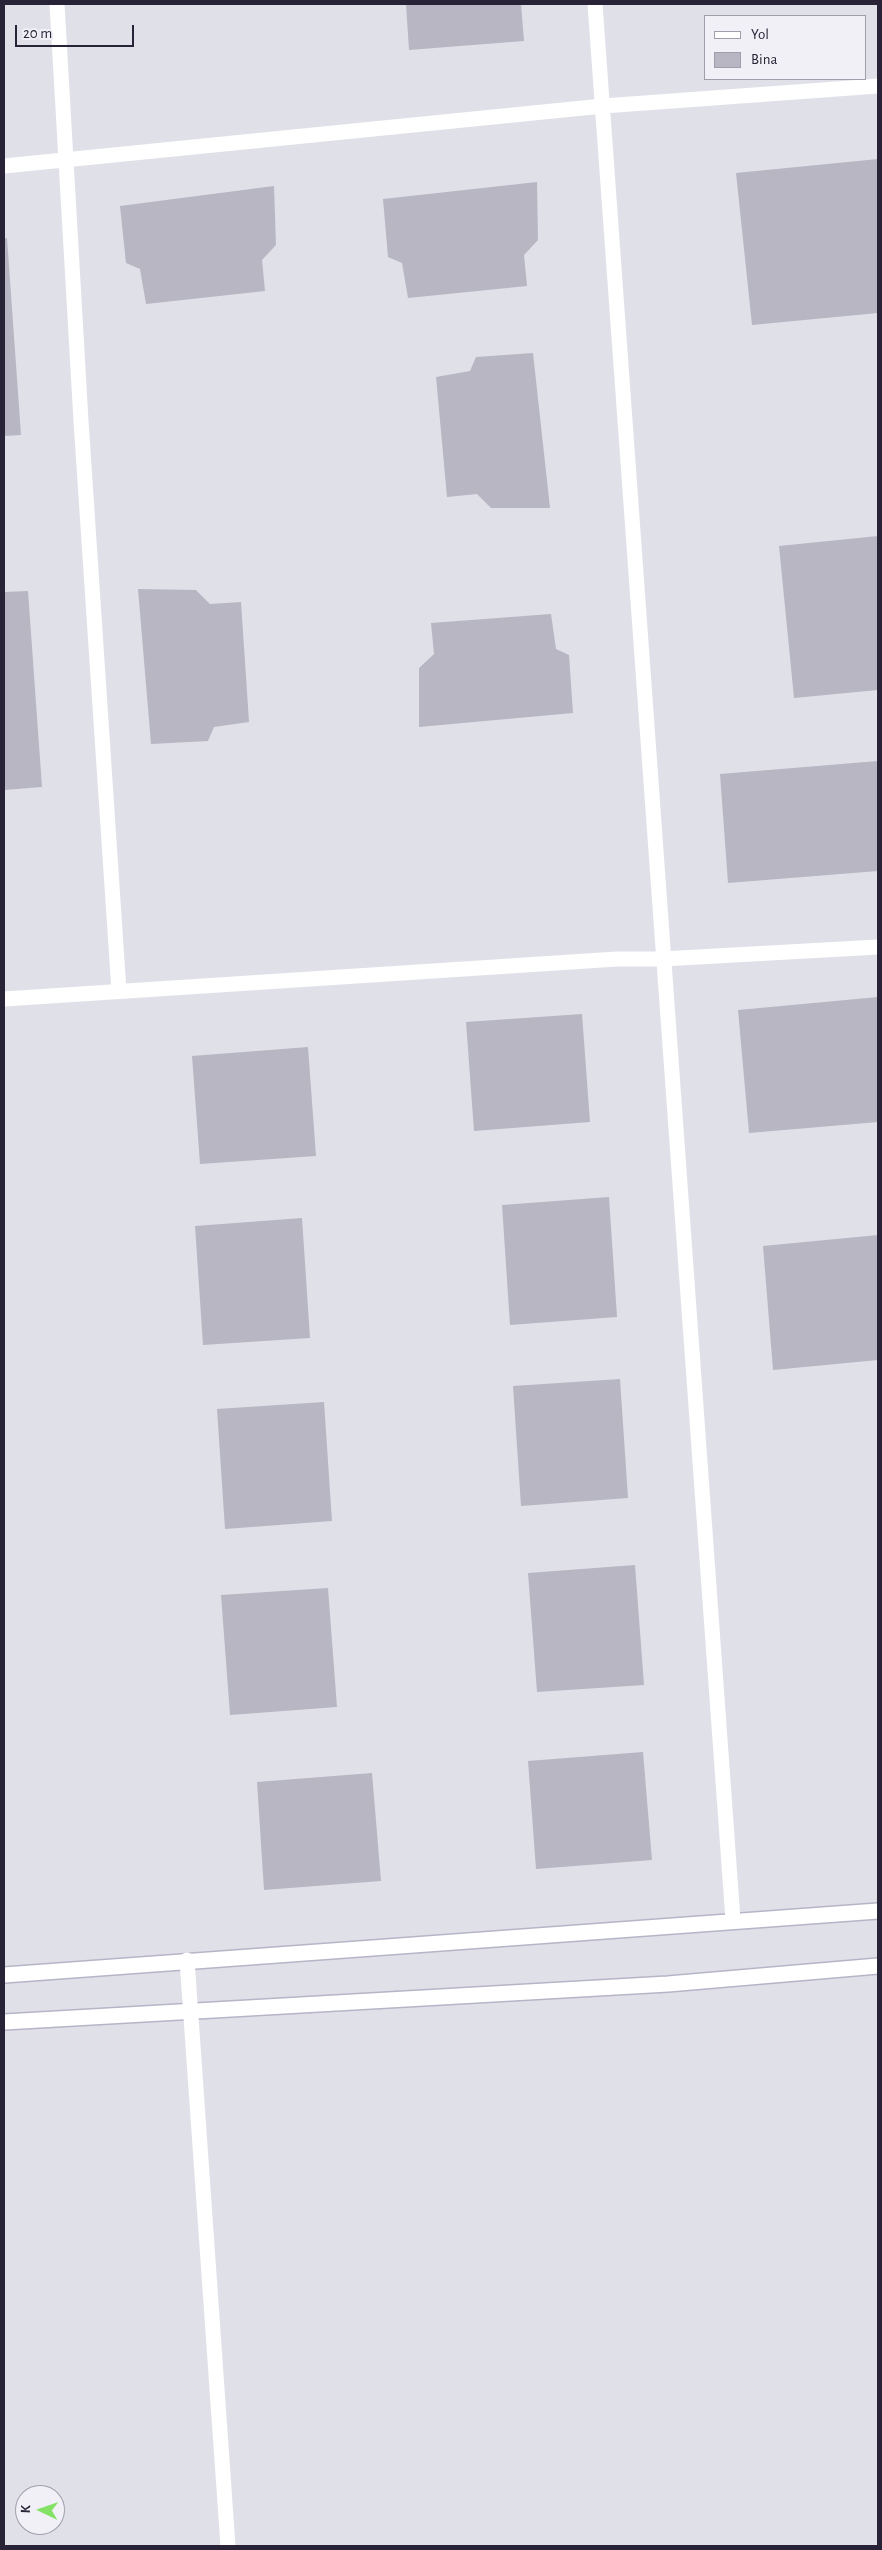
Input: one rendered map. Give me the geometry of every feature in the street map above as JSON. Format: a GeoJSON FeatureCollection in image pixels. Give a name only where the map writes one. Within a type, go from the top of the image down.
{"type":"FeatureCollection","features":[{"type":"Feature","properties":{"kind":"street"},"geometry":{"type":"LineString","coordinates":[[57,4],[119,991]]}},
{"type":"Feature","properties":{"kind":"street"},"geometry":{"type":"LineString","coordinates":[[595,4],[661,916],[662,959],[733,1920]]}},
{"type":"Feature","properties":{"kind":"street"},"geometry":{"type":"LineString","coordinates":[[4,166],[603,106],[878,86]]}},
{"type":"Feature","properties":{"kind":"street"},"geometry":{"type":"LineString","coordinates":[[4,999],[616,959],[662,959],[878,947]]}},
{"type":"Feature","properties":{"kind":"street"},"geometry":{"type":"LineString","coordinates":[[4,1975],[878,1910]]}},
{"type":"Feature","properties":{"kind":"street"},"geometry":{"type":"LineString","coordinates":[[187,1960],[228,2546]]}},
{"type":"Feature","properties":{"kind":"street"},"geometry":{"type":"LineString","coordinates":[[4,2022],[668,1984],[878,1966]]}},
{"type":"Feature","properties":{"kind":"building"},"geometry":{"type":"Polygon","coordinates":[[[406,4],[521,4],[524,41],[409,50],[406,4]]]}},
{"type":"Feature","properties":{"kind":"building"},"geometry":{"type":"Polygon","coordinates":[[[878,159],[878,313],[752,325],[736,173],[878,159]]]}},
{"type":"Feature","properties":{"kind":"building"},"geometry":{"type":"Polygon","coordinates":[[[537,182],[538,240],[524,255],[527,286],[408,298],[402,263],[388,257],[383,199],[537,182]]]}},
{"type":"Feature","properties":{"kind":"building"},"geometry":{"type":"Polygon","coordinates":[[[274,186],[276,245],[262,260],[265,291],[146,304],[140,269],[126,263],[120,206],[274,186]]]}},
{"type":"Feature","properties":{"kind":"building"},"geometry":{"type":"Polygon","coordinates":[[[7,238],[21,435],[4,436],[4,239],[7,238]]]}},
{"type":"Feature","properties":{"kind":"building"},"geometry":{"type":"Polygon","coordinates":[[[533,353],[550,508],[491,508],[477,494],[447,497],[436,377],[470,371],[476,357],[533,353]]]}},
{"type":"Feature","properties":{"kind":"building"},"geometry":{"type":"Polygon","coordinates":[[[878,536],[878,690],[794,698],[779,546],[878,536]]]}},
{"type":"Feature","properties":{"kind":"building"},"geometry":{"type":"Polygon","coordinates":[[[138,589],[196,590],[210,604],[241,602],[249,722],[214,727],[208,741],[151,744],[138,589]]]}},
{"type":"Feature","properties":{"kind":"building"},"geometry":{"type":"Polygon","coordinates":[[[28,591],[42,787],[4,790],[4,592],[28,591]]]}},
{"type":"Feature","properties":{"kind":"building"},"geometry":{"type":"Polygon","coordinates":[[[551,614],[556,649],[569,655],[573,713],[419,727],[419,668],[434,654],[431,623],[551,614]]]}},
{"type":"Feature","properties":{"kind":"building"},"geometry":{"type":"Polygon","coordinates":[[[878,761],[878,871],[728,883],[720,774],[878,761]]]}},
{"type":"Feature","properties":{"kind":"building"},"geometry":{"type":"Polygon","coordinates":[[[878,997],[878,1122],[749,1133],[738,1010],[878,997]]]}},
{"type":"Feature","properties":{"kind":"building"},"geometry":{"type":"Polygon","coordinates":[[[582,1014],[590,1122],[474,1131],[466,1022],[582,1014]]]}},
{"type":"Feature","properties":{"kind":"building"},"geometry":{"type":"Polygon","coordinates":[[[308,1047],[316,1156],[200,1164],[192,1056],[308,1047]]]}},
{"type":"Feature","properties":{"kind":"building"},"geometry":{"type":"Polygon","coordinates":[[[609,1197],[617,1317],[510,1325],[502,1205],[609,1197]]]}},
{"type":"Feature","properties":{"kind":"building"},"geometry":{"type":"Polygon","coordinates":[[[302,1218],[310,1338],[203,1345],[195,1226],[302,1218]]]}},
{"type":"Feature","properties":{"kind":"building"},"geometry":{"type":"Polygon","coordinates":[[[878,1235],[878,1360],[773,1370],[763,1246],[878,1235]]]}},
{"type":"Feature","properties":{"kind":"building"},"geometry":{"type":"Polygon","coordinates":[[[620,1379],[628,1498],[521,1506],[513,1386],[620,1379]]]}},
{"type":"Feature","properties":{"kind":"building"},"geometry":{"type":"Polygon","coordinates":[[[324,1402],[332,1521],[225,1529],[217,1409],[324,1402]]]}},
{"type":"Feature","properties":{"kind":"building"},"geometry":{"type":"Polygon","coordinates":[[[635,1565],[644,1685],[537,1692],[528,1573],[635,1565]]]}},
{"type":"Feature","properties":{"kind":"building"},"geometry":{"type":"Polygon","coordinates":[[[328,1588],[337,1707],[230,1715],[221,1595],[328,1588]]]}},
{"type":"Feature","properties":{"kind":"building"},"geometry":{"type":"Polygon","coordinates":[[[643,1752],[652,1860],[536,1869],[528,1761],[643,1752]]]}},
{"type":"Feature","properties":{"kind":"building"},"geometry":{"type":"Polygon","coordinates":[[[372,1773],[381,1881],[264,1890],[257,1782],[372,1773]]]}}]}
